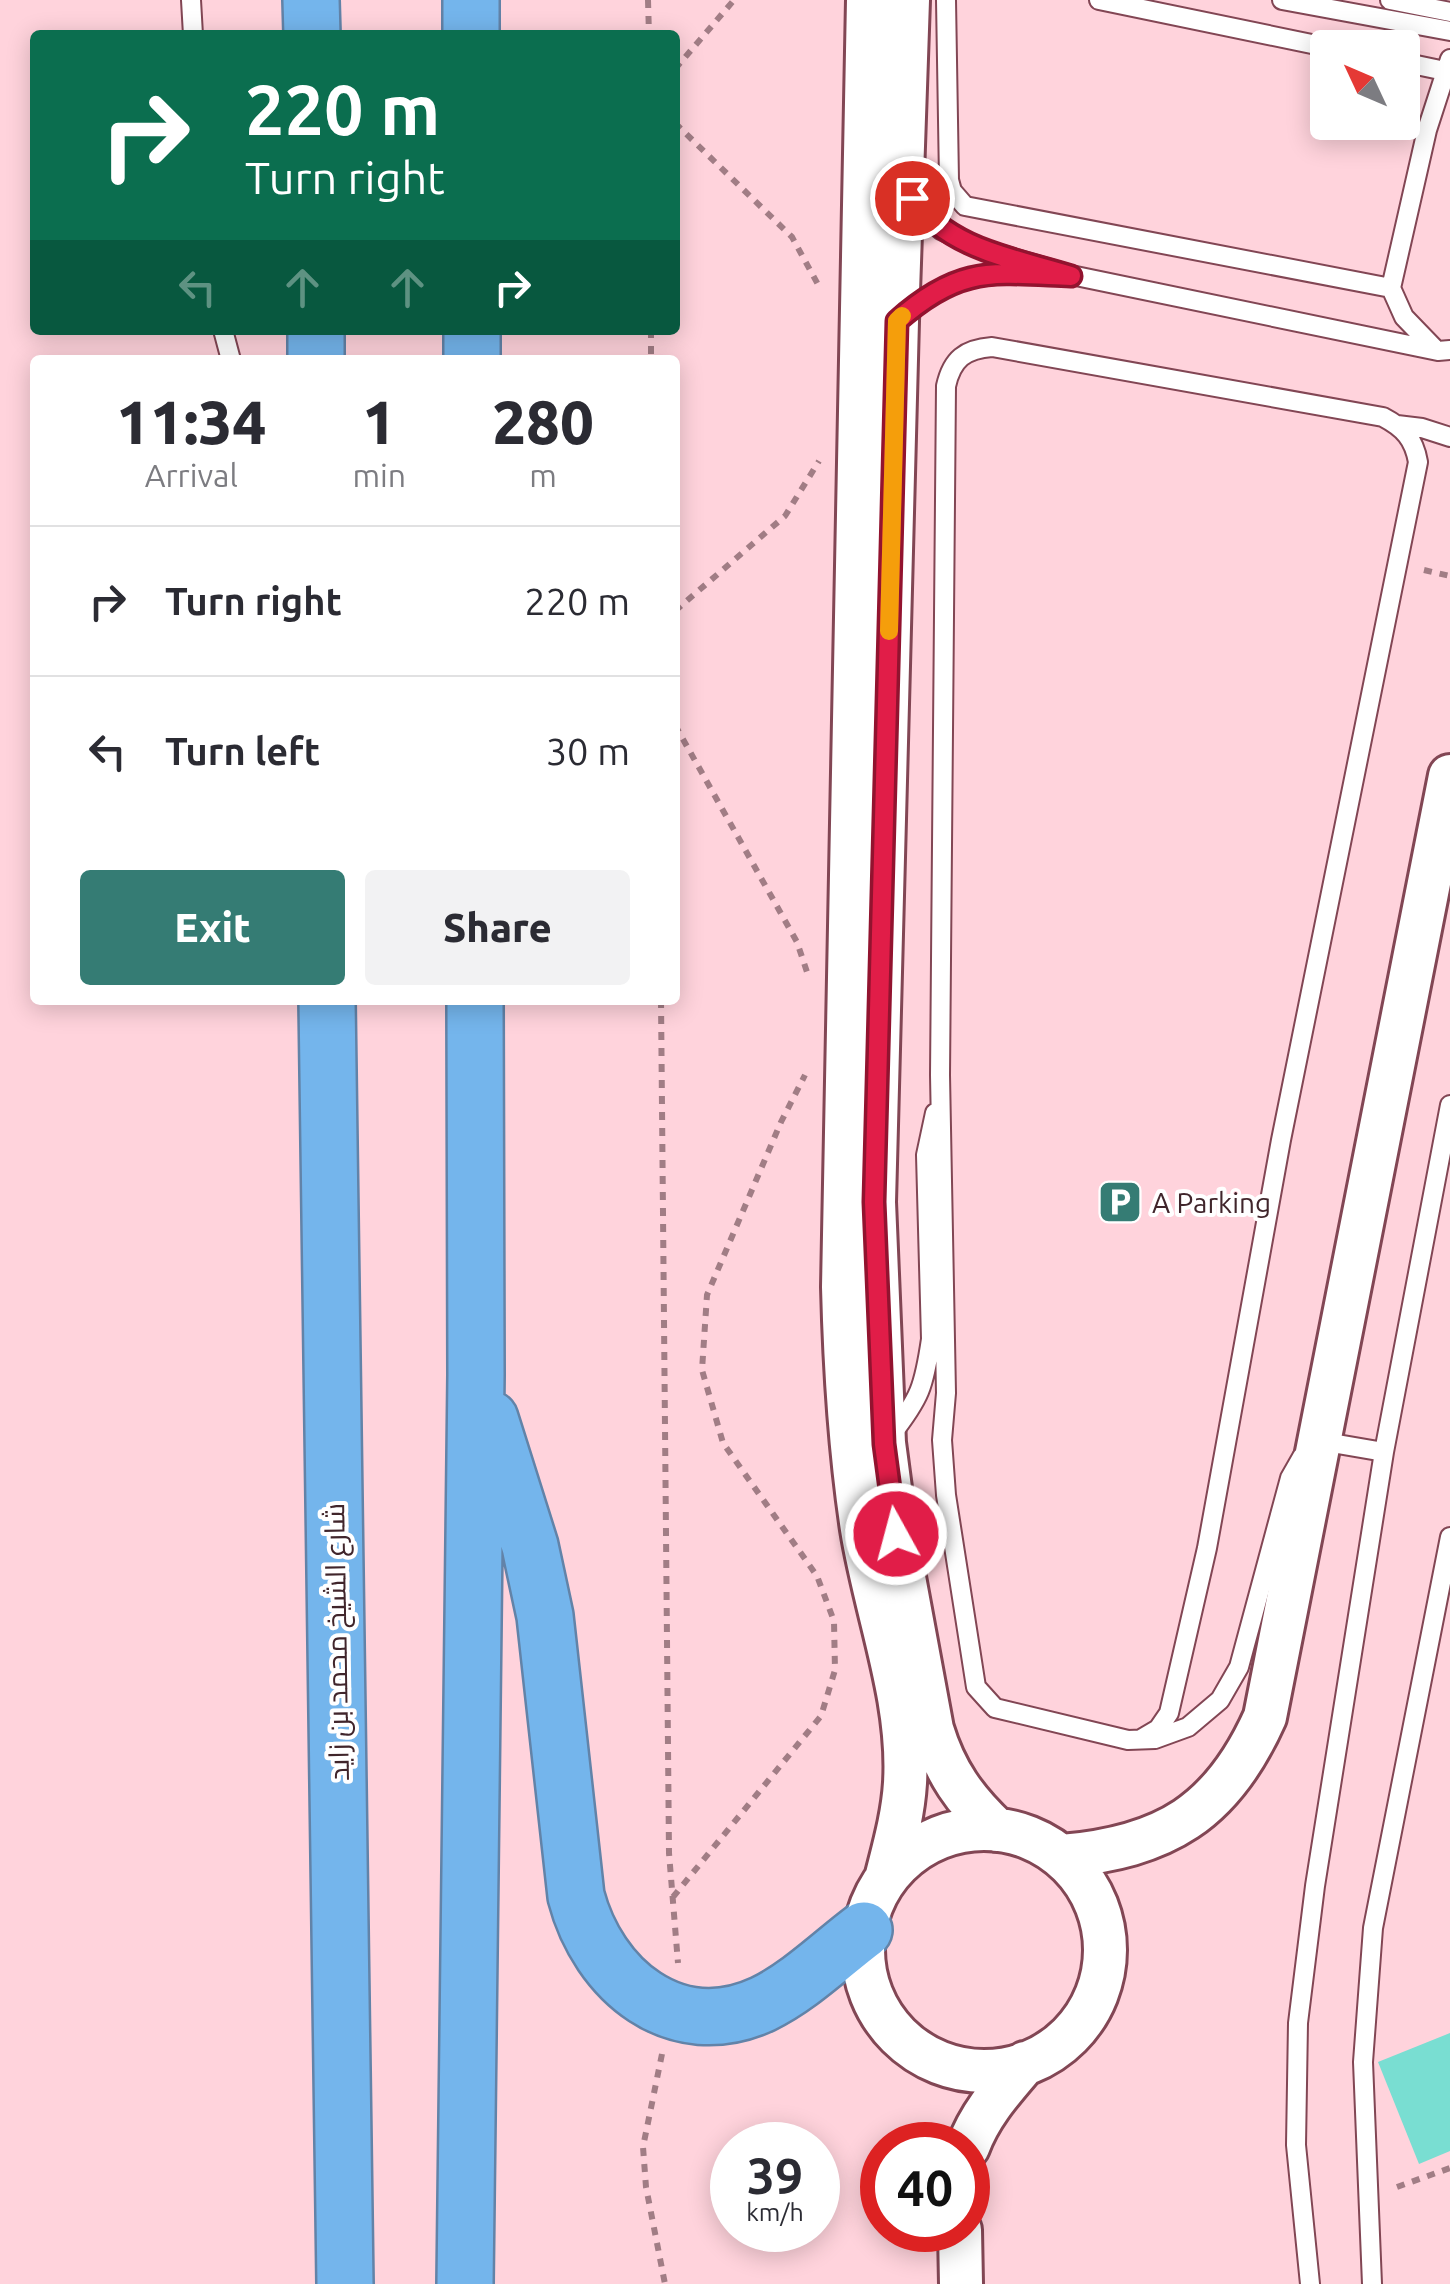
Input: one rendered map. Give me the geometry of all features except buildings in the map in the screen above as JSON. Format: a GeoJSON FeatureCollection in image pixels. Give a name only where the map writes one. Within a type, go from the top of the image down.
{"type":"FeatureCollection","features":[{"type":"Feature","properties":{"kind":"highway"},"geometry":{"type":"LineString","coordinates":[[312,0],[312,30]]}},
{"type":"Feature","properties":{"kind":"highway"},"geometry":{"type":"LineString","coordinates":[[471,0],[472,30]]}},
{"type":"Feature","properties":{"kind":"highway","name":"شارع الشيخ محمد بن زايد"},"geometry":{"type":"LineString","coordinates":[[327,1005],[345,2284]]}},
{"type":"Feature","properties":{"kind":"highway"},"geometry":{"type":"LineString","coordinates":[[465,2284],[476,1375],[474,1005]]}},
{"type":"Feature","properties":{"kind":"highway"},"geometry":{"type":"LineString","coordinates":[[476,1375],[530,1546],[545,1616],[576,1896],[596,1950],[611,1969],[652,2002],[672,2010],[718,2016],[761,2005],[780,1995],[864,1930]]}},
{"type":"Feature","properties":{"kind":"street"},"geometry":{"type":"LineString","coordinates":[[868,0],[843,1286],[844,1357],[862,1530],[905,1745],[903,1813],[886,1879]]}},
{"type":"Feature","properties":{"kind":"street"},"geometry":{"type":"LineString","coordinates":[[908,0],[874,1202],[884,1444],[896,1534],[932,1729],[941,1759],[956,1786],[998,1830]]}},
{"type":"Feature","properties":{"kind":"street"},"geometry":{"type":"LineString","coordinates":[[1062,1856],[1106,1852],[1166,1832],[1192,1816],[1236,1772],[1265,1717],[1450,776]]}},
{"type":"Feature","properties":{"kind":"street"},"geometry":{"type":"LineString","coordinates":[[998,1830],[1020,1834],[1062,1856],[1084,1879],[1098,1907],[1106,1938],[1104,1970],[1094,2001],[1077,2028],[1053,2049],[1025,2064],[994,2070],[963,2069],[933,2060],[906,2043],[884,2020],[870,1992],[863,1961],[864,1930],[872,1903],[886,1879],[908,1856],[935,1840],[966,1831],[998,1830]]}},
{"type":"Feature","properties":{"kind":"street"},"geometry":{"type":"LineString","coordinates":[[980,2122],[1025,2064]]}},
{"type":"Feature","properties":{"kind":"street"},"geometry":{"type":"LineString","coordinates":[[960,2252],[961,2284]]}},
{"type":"Feature","properties":{"kind":"lane"},"geometry":{"type":"LineString","coordinates":[[191,0],[194,30]]}},
{"type":"Feature","properties":{"kind":"lane"},"geometry":{"type":"LineString","coordinates":[[946,0],[949,180],[965,206],[1391,288]]}},
{"type":"Feature","properties":{"kind":"lane"},"geometry":{"type":"LineString","coordinates":[[1099,0],[1310,44]]}},
{"type":"Feature","properties":{"kind":"lane"},"geometry":{"type":"LineString","coordinates":[[1282,0],[1450,31]]}},
{"type":"Feature","properties":{"kind":"lane"},"geometry":{"type":"LineString","coordinates":[[1390,0],[1450,12]]}},
{"type":"Feature","properties":{"kind":"lane"},"geometry":{"type":"LineString","coordinates":[[1420,63],[1448,65],[1408,208],[1391,288],[1413,330],[1446,353]]}},
{"type":"Feature","properties":{"kind":"lane"},"geometry":{"type":"LineString","coordinates":[[902,180],[924,216],[959,242],[1071,276],[1446,353]]}},
{"type":"Feature","properties":{"kind":"lane"},"geometry":{"type":"LineString","coordinates":[[897,321],[935,290],[968,276],[986,272],[1071,276]]}},
{"type":"Feature","properties":{"kind":"lane"},"geometry":{"type":"LineString","coordinates":[[1384,1452],[1320,1441],[1302,1456],[1290,1478],[1247,1648],[1220,1700],[1188,1727],[1172,1734],[1128,1740],[1008,1713],[995,1708],[976,1688],[943,1452],[946,386],[950,370],[960,356],[975,348],[992,347],[1383,418],[1450,437]]}},
{"type":"Feature","properties":{"kind":"lane"},"geometry":{"type":"LineString","coordinates":[[1141,1739],[1158,1729],[1169,1712],[1207,1548],[1281,1140],[1416,478],[1415,447],[1397,424]]}},
{"type":"Feature","properties":{"kind":"lane"},"geometry":{"type":"LineString","coordinates":[[884,1444],[916,1403],[928,1361],[926,1155],[941,1097]]}},
{"type":"Feature","properties":{"kind":"lane"},"geometry":{"type":"LineString","coordinates":[[1310,2284],[1296,2145],[1298,2023],[1384,1452],[1450,1105]]}},
{"type":"Feature","properties":{"kind":"lane"},"geometry":{"type":"LineString","coordinates":[[1372,2284],[1364,2139],[1366,2004],[1386,1852],[1445,1587],[1450,1537]]}},
{"type":"Feature","properties":{"kind":"path"},"geometry":{"type":"LineString","coordinates":[[648,0],[649,30]]}},
{"type":"Feature","properties":{"kind":"path"},"geometry":{"type":"LineString","coordinates":[[680,63],[734,0]]}},
{"type":"Feature","properties":{"kind":"path"},"geometry":{"type":"LineString","coordinates":[[680,128],[792,237],[829,303]]}},
{"type":"Feature","properties":{"kind":"path"},"geometry":{"type":"LineString","coordinates":[[680,608],[784,516],[825,452]]}},
{"type":"Feature","properties":{"kind":"path"},"geometry":{"type":"LineString","coordinates":[[680,734],[797,942],[813,987]]}},
{"type":"Feature","properties":{"kind":"path"},"geometry":{"type":"LineString","coordinates":[[661,1005],[666,1562],[678,1968],[643,2147],[646,2187],[665,2284]]}},
{"type":"Feature","properties":{"kind":"path"},"geometry":{"type":"LineString","coordinates":[[673,1898],[821,1716],[835,1670],[834,1621],[817,1576],[722,1443],[702,1370],[707,1295],[808,1065]]}},
{"type":"Feature","properties":{"kind":"path"},"geometry":{"type":"LineString","coordinates":[[1397,2187],[1450,2168]]}},
{"type":"Feature","properties":{"kind":"slow traffic"},"geometry":{"type":"LineString","coordinates":[[889,631],[897,321],[902,316]]}},
{"type":"Feature","properties":{"kind":"place","name":"A Parking"},"geometry":{"type":"Point","coordinates":[1120,1202]}},
{"type":"Feature","properties":{"kind":"route"},"geometry":{"type":"LineString","coordinates":[[896,1534],[884,1444],[874,1202],[897,321],[935,290],[968,276],[986,272],[1071,276],[959,242],[924,216],[912,198]]}}]}
